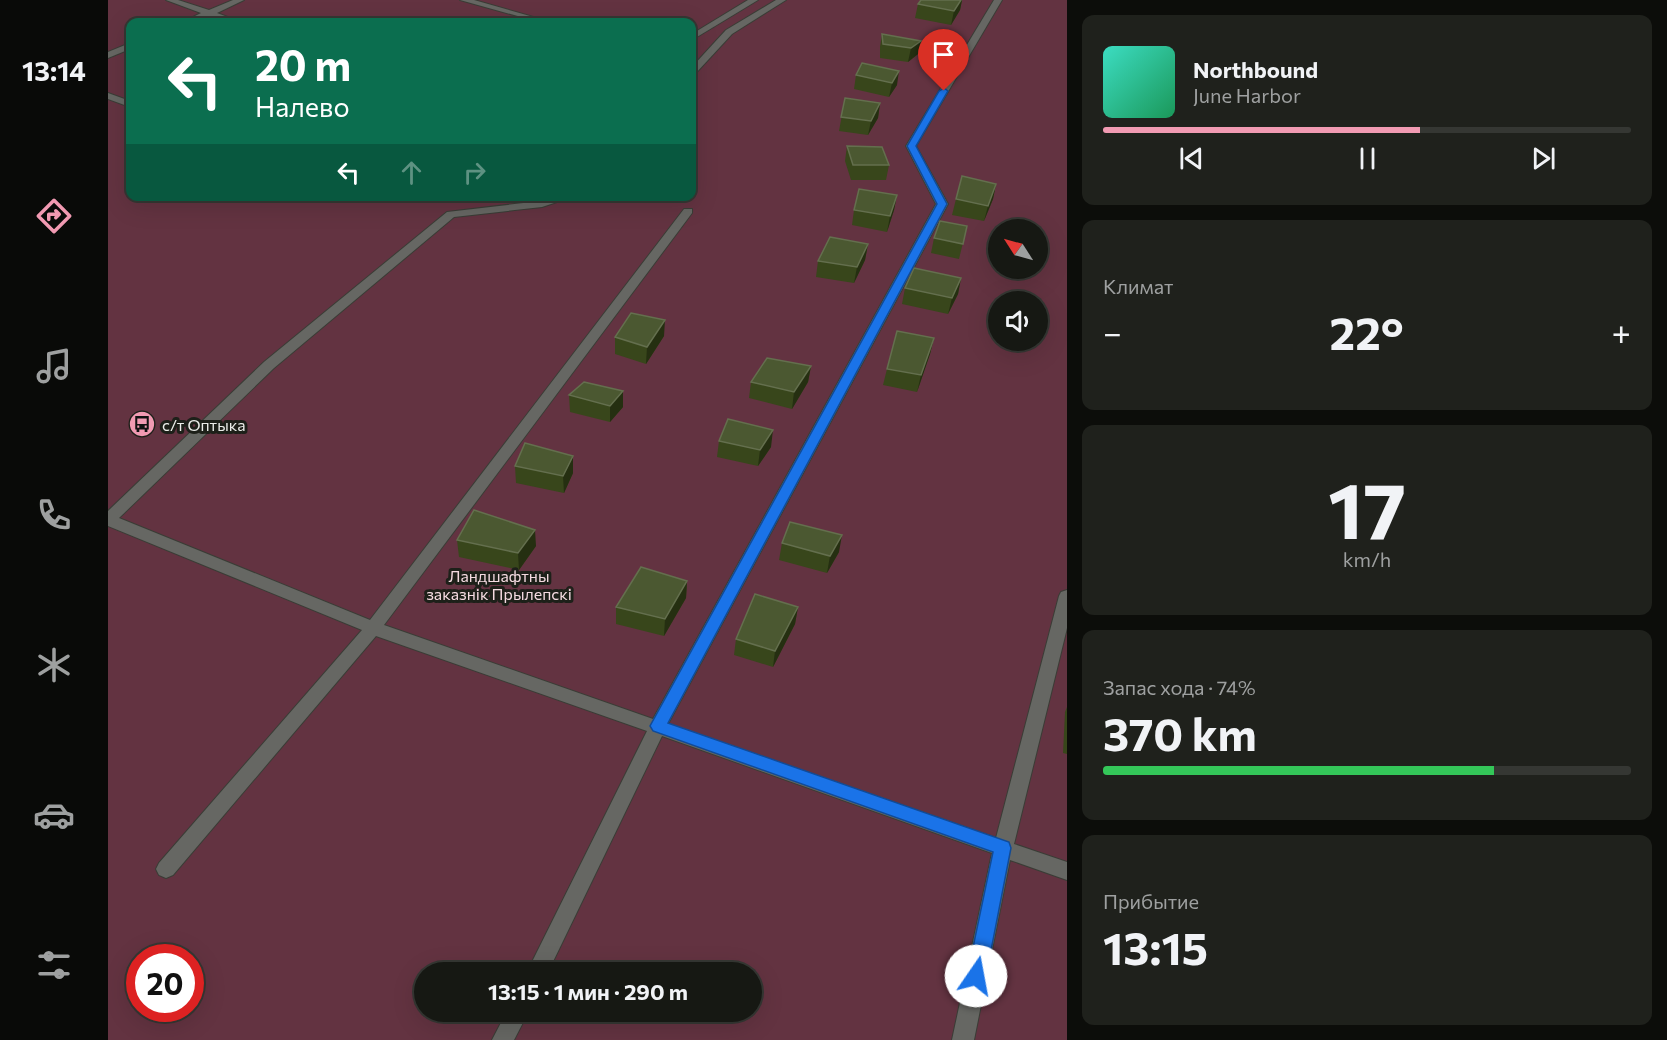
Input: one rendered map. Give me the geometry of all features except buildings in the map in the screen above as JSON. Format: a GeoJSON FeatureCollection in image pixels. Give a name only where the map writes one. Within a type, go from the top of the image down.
{"type":"FeatureCollection","features":[{"type":"Feature","properties":{"kind":"street"},"geometry":{"type":"LineString","coordinates":[[170,0],[223,18]]}},
{"type":"Feature","properties":{"kind":"street"},"geometry":{"type":"LineString","coordinates":[[198,18],[240,0]]}},
{"type":"Feature","properties":{"kind":"street"},"geometry":{"type":"LineString","coordinates":[[464,0],[532,18]]}},
{"type":"Feature","properties":{"kind":"street"},"geometry":{"type":"LineString","coordinates":[[696,35],[754,0]]}},
{"type":"Feature","properties":{"kind":"street"},"geometry":{"type":"LineString","coordinates":[[696,68],[729,32],[782,0]]}},
{"type":"Feature","properties":{"kind":"street"},"geometry":{"type":"LineString","coordinates":[[542,962],[658,726],[942,204],[911,146],[998,0]]}},
{"type":"Feature","properties":{"kind":"street"},"geometry":{"type":"LineString","coordinates":[[108,55],[126,48]]}},
{"type":"Feature","properties":{"kind":"street"},"geometry":{"type":"LineString","coordinates":[[108,96],[126,103]]}},
{"type":"Feature","properties":{"kind":"street"},"geometry":{"type":"LineString","coordinates":[[552,201],[451,214],[269,365],[108,520],[373,627],[1067,871]]}},
{"type":"Feature","properties":{"kind":"street"},"geometry":{"type":"LineString","coordinates":[[166,869],[373,627],[688,211]]}},
{"type":"Feature","properties":{"kind":"street"},"geometry":{"type":"LineString","coordinates":[[963,1040],[1003,848],[1067,596]]}},
{"type":"Feature","properties":{"kind":"street"},"geometry":{"type":"LineString","coordinates":[[503,1040],[512,1022]]}},
{"type":"Feature","properties":{"kind":"green space","name":"Ландшафтны заказнік Прылепскі"},"geometry":{"type":"Polygon","coordinates":[[[108,0],[1067,0],[1067,1040],[108,1040],[108,0]]]}},
{"type":"Feature","properties":{"kind":"place","name":"с/т Оптыка"},"geometry":{"type":"Point","coordinates":[142,424]}},
{"type":"Feature","properties":{"kind":"route"},"geometry":{"type":"LineString","coordinates":[[944,91],[911,146],[942,204],[658,726],[1003,848],[976,976]]}}]}
